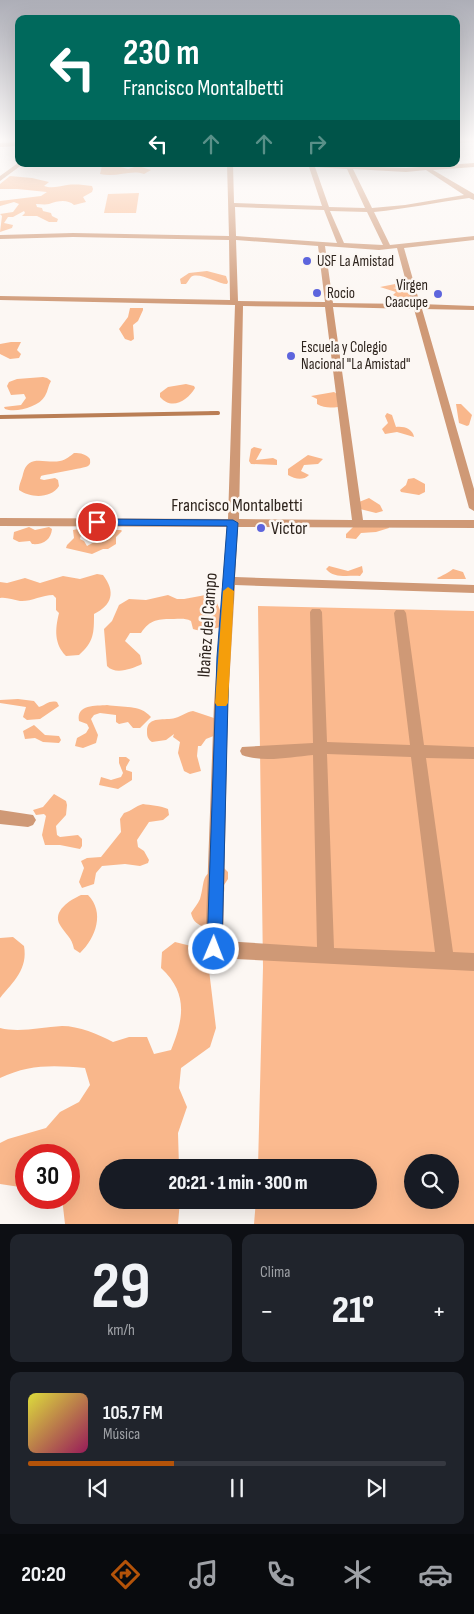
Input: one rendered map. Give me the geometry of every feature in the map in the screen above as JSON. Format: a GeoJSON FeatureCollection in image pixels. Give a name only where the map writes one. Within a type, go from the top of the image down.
{"type":"FeatureCollection","features":[{"type":"Feature","properties":{"kind":"street","name":"Ibañez del Campo"},"geometry":{"type":"LineString","coordinates":[[232,197],[236,303],[233,523],[222,694],[214,949],[326,956]]}},
{"type":"Feature","properties":{"kind":"street"},"geometry":{"type":"LineString","coordinates":[[321,197],[335,234],[342,246]]}},
{"type":"Feature","properties":{"kind":"street"},"geometry":{"type":"LineString","coordinates":[[363,197],[388,248]]}},
{"type":"Feature","properties":{"kind":"street"},"geometry":{"type":"LineString","coordinates":[[232,205],[369,210],[405,207],[432,201],[472,197]]}},
{"type":"Feature","properties":{"kind":"street"},"geometry":{"type":"LineString","coordinates":[[0,237],[73,235],[233,238],[388,248],[474,238]]}},
{"type":"Feature","properties":{"kind":"street"},"geometry":{"type":"LineString","coordinates":[[321,244],[358,522]]}},
{"type":"Feature","properties":{"kind":"street"},"geometry":{"type":"LineString","coordinates":[[400,246],[474,508]]}},
{"type":"Feature","properties":{"kind":"street"},"geometry":{"type":"LineString","coordinates":[[0,298],[474,308]]}},
{"type":"Feature","properties":{"kind":"street","name":"Francisco Montalbetti"},"geometry":{"type":"LineString","coordinates":[[0,522],[358,522],[474,524]]}},
{"type":"Feature","properties":{"kind":"street"},"geometry":{"type":"LineString","coordinates":[[229,581],[474,589]]}},
{"type":"Feature","properties":{"kind":"street"},"geometry":{"type":"LineString","coordinates":[[316,612],[326,956],[474,962]]}},
{"type":"Feature","properties":{"kind":"street"},"geometry":{"type":"LineString","coordinates":[[400,613],[445,961]]}},
{"type":"Feature","properties":{"kind":"street"},"geometry":{"type":"LineString","coordinates":[[247,751],[276,752],[320,748],[474,754]]}},
{"type":"Feature","properties":{"kind":"street"},"geometry":{"type":"LineString","coordinates":[[0,817],[28,820]]}},
{"type":"Feature","properties":{"kind":"shaded area"},"geometry":{"type":"Polygon","coordinates":[[[32,197],[83,197],[86,202],[74,205],[62,201],[36,204],[37,207],[51,213],[52,216],[58,219],[57,222],[49,222],[37,216],[22,216],[25,213],[24,211],[13,217],[8,217],[4,223],[13,225],[12,228],[0,232],[2,216],[0,214],[13,212],[19,204],[14,202],[0,206],[0,201],[32,197]]]}},
{"type":"Feature","properties":{"kind":"shaded area"},"geometry":{"type":"Polygon","coordinates":[[[107,197],[138,197],[136,213],[104,213],[107,197]]]}},
{"type":"Feature","properties":{"kind":"shaded area"},"geometry":{"type":"Polygon","coordinates":[[[207,271],[226,276],[227,284],[194,276],[186,284],[181,284],[180,279],[189,273],[207,271]]]}},
{"type":"Feature","properties":{"kind":"shaded area"},"geometry":{"type":"Polygon","coordinates":[[[408,283],[406,286],[393,288],[411,292],[414,302],[398,305],[395,301],[400,298],[393,295],[396,292],[380,287],[408,283]]]}},
{"type":"Feature","properties":{"kind":"shaded area"},"geometry":{"type":"Polygon","coordinates":[[[130,308],[143,308],[138,321],[133,325],[134,339],[131,341],[125,339],[119,329],[128,317],[130,308]]]}},
{"type":"Feature","properties":{"kind":"shaded area"},"geometry":{"type":"Polygon","coordinates":[[[21,342],[17,350],[21,354],[19,358],[10,359],[0,354],[0,344],[21,342]]]}},
{"type":"Feature","properties":{"kind":"shaded area"},"geometry":{"type":"Polygon","coordinates":[[[43,377],[51,381],[42,400],[27,408],[5,409],[4,407],[21,405],[26,398],[24,394],[11,395],[7,386],[9,382],[17,379],[43,377]]]}},
{"type":"Feature","properties":{"kind":"shaded area"},"geometry":{"type":"Polygon","coordinates":[[[186,384],[195,388],[184,400],[170,403],[160,397],[160,393],[168,387],[186,384]]]}},
{"type":"Feature","properties":{"kind":"shaded area"},"geometry":{"type":"Polygon","coordinates":[[[334,392],[337,394],[338,407],[327,407],[317,404],[317,399],[311,396],[334,392]]]}},
{"type":"Feature","properties":{"kind":"shaded area"},"geometry":{"type":"Polygon","coordinates":[[[456,404],[461,404],[472,415],[469,425],[459,423],[456,404]]]}},
{"type":"Feature","properties":{"kind":"shaded area"},"geometry":{"type":"Polygon","coordinates":[[[387,413],[392,415],[396,427],[408,429],[414,437],[397,432],[385,434],[382,429],[388,423],[385,416],[387,413]]]}},
{"type":"Feature","properties":{"kind":"shaded area"},"geometry":{"type":"Polygon","coordinates":[[[254,447],[262,449],[256,460],[273,458],[277,460],[277,465],[251,464],[249,461],[251,449],[254,447]]]}},
{"type":"Feature","properties":{"kind":"shaded area"},"geometry":{"type":"Polygon","coordinates":[[[74,453],[87,456],[90,459],[90,464],[80,468],[41,476],[40,479],[44,480],[55,478],[58,480],[59,486],[51,493],[34,496],[19,490],[25,468],[33,461],[60,461],[74,453]]]}},
{"type":"Feature","properties":{"kind":"shaded area"},"geometry":{"type":"Polygon","coordinates":[[[308,455],[323,459],[318,464],[304,465],[301,471],[309,475],[302,479],[288,475],[288,469],[308,455]]]}},
{"type":"Feature","properties":{"kind":"shaded area"},"geometry":{"type":"Polygon","coordinates":[[[414,478],[425,484],[425,492],[419,495],[401,492],[400,490],[406,485],[408,479],[414,478]]]}},
{"type":"Feature","properties":{"kind":"shaded area"},"geometry":{"type":"Polygon","coordinates":[[[369,498],[380,505],[383,511],[376,513],[360,509],[359,502],[369,498]]]}},
{"type":"Feature","properties":{"kind":"shaded area"},"geometry":{"type":"Polygon","coordinates":[[[355,525],[388,525],[389,528],[376,532],[361,533],[356,539],[346,538],[346,534],[355,525]]]}},
{"type":"Feature","properties":{"kind":"shaded area"},"geometry":{"type":"Polygon","coordinates":[[[29,527],[35,530],[49,527],[52,529],[48,539],[40,544],[32,544],[30,541],[19,542],[13,539],[14,532],[29,527]]]}},
{"type":"Feature","properties":{"kind":"shaded area"},"geometry":{"type":"Polygon","coordinates":[[[78,529],[82,531],[80,539],[87,546],[96,541],[99,530],[105,529],[105,534],[108,535],[116,530],[122,531],[116,537],[116,544],[108,549],[92,554],[66,548],[74,538],[73,530],[78,529]]]}},
{"type":"Feature","properties":{"kind":"shaded area"},"geometry":{"type":"Polygon","coordinates":[[[329,566],[348,571],[362,566],[363,572],[360,576],[342,576],[329,572],[326,569],[329,566]]]}},
{"type":"Feature","properties":{"kind":"shaded area"},"geometry":{"type":"Polygon","coordinates":[[[453,569],[463,572],[466,579],[437,578],[445,574],[453,569]]]}},
{"type":"Feature","properties":{"kind":"shaded area"},"geometry":{"type":"Polygon","coordinates":[[[97,574],[103,575],[107,581],[111,592],[110,598],[105,606],[94,614],[92,637],[88,646],[79,655],[66,656],[59,646],[56,630],[59,613],[56,610],[56,598],[53,595],[24,601],[0,598],[0,582],[7,583],[25,578],[40,583],[63,576],[80,579],[97,574]]]}},
{"type":"Feature","properties":{"kind":"shaded area"},"geometry":{"type":"Polygon","coordinates":[[[211,594],[224,616],[220,627],[210,630],[193,629],[191,621],[187,619],[164,619],[151,622],[141,633],[130,633],[125,641],[140,655],[142,664],[119,671],[110,669],[107,666],[104,629],[112,621],[119,605],[129,599],[146,600],[168,595],[177,599],[184,599],[211,594]]]}},
{"type":"Feature","properties":{"kind":"shaded area"},"geometry":{"type":"Polygon","coordinates":[[[258,606],[474,611],[474,1224],[254,1224],[255,1209],[377,1209],[377,1159],[258,1159],[263,967],[258,606]]]}},
{"type":"Feature","properties":{"kind":"shaded area"},"geometry":{"type":"Polygon","coordinates":[[[18,699],[34,701],[39,707],[52,702],[57,702],[59,706],[40,719],[27,720],[23,717],[26,707],[0,703],[0,700],[18,699]]]}},
{"type":"Feature","properties":{"kind":"shaded area"},"geometry":{"type":"Polygon","coordinates":[[[107,705],[136,708],[151,717],[140,728],[133,728],[128,722],[119,724],[116,722],[116,715],[100,713],[94,715],[91,719],[98,735],[96,743],[83,748],[75,746],[77,738],[86,733],[89,728],[87,724],[79,721],[81,711],[88,707],[107,705]]]}},
{"type":"Feature","properties":{"kind":"shaded area"},"geometry":{"type":"Polygon","coordinates":[[[193,711],[214,718],[216,735],[206,739],[201,746],[198,746],[197,756],[201,771],[190,774],[184,771],[178,753],[180,742],[173,737],[174,734],[166,740],[152,742],[148,738],[147,732],[150,723],[153,721],[175,718],[193,711]]]}},
{"type":"Feature","properties":{"kind":"shaded area"},"geometry":{"type":"Polygon","coordinates":[[[34,725],[45,735],[59,736],[61,740],[59,743],[43,742],[35,738],[25,739],[23,731],[34,725]]]}},
{"type":"Feature","properties":{"kind":"shaded area"},"geometry":{"type":"Polygon","coordinates":[[[119,757],[126,757],[130,760],[126,770],[132,772],[132,780],[118,789],[99,785],[101,777],[111,780],[121,777],[123,773],[119,757]]]}},
{"type":"Feature","properties":{"kind":"shaded area"},"geometry":{"type":"Polygon","coordinates":[[[54,794],[66,801],[67,805],[66,815],[56,826],[57,835],[60,837],[78,835],[82,839],[80,849],[60,845],[45,845],[42,835],[46,816],[44,814],[36,815],[33,810],[43,807],[54,794]]]}},
{"type":"Feature","properties":{"kind":"shaded area"},"geometry":{"type":"Polygon","coordinates":[[[143,804],[168,809],[169,815],[163,820],[149,822],[137,840],[138,847],[144,851],[149,860],[148,863],[140,866],[125,864],[102,866],[96,873],[94,884],[82,888],[79,882],[84,868],[81,861],[87,858],[101,857],[121,832],[120,819],[124,813],[143,804]]]}},
{"type":"Feature","properties":{"kind":"shaded area"},"geometry":{"type":"Polygon","coordinates":[[[223,867],[228,872],[228,879],[224,885],[222,902],[207,928],[196,923],[191,913],[200,899],[207,875],[223,867]]]}},
{"type":"Feature","properties":{"kind":"shaded area"},"geometry":{"type":"Polygon","coordinates":[[[81,895],[88,895],[96,909],[97,917],[94,933],[80,953],[74,949],[72,941],[60,925],[58,915],[63,907],[81,895]]]}},
{"type":"Feature","properties":{"kind":"shaded area"},"geometry":{"type":"Polygon","coordinates":[[[13,937],[24,946],[24,961],[19,974],[0,998],[0,938],[13,937]]]}},
{"type":"Feature","properties":{"kind":"shaded area"},"geometry":{"type":"Polygon","coordinates":[[[175,942],[191,946],[206,945],[216,1028],[210,1047],[181,1068],[179,1088],[187,1107],[178,1133],[179,1159],[99,1159],[99,1209],[179,1209],[178,1224],[65,1224],[63,1209],[80,1209],[80,1144],[15,1144],[15,1186],[0,1184],[0,1143],[46,1128],[60,1112],[79,1102],[90,1085],[85,1068],[63,1066],[31,1068],[0,1078],[0,1028],[23,1030],[68,1026],[88,1031],[113,1042],[129,1037],[147,1037],[154,1054],[171,1050],[179,1027],[181,1006],[176,987],[161,968],[162,952],[175,942]]]}},
{"type":"Feature","properties":{"kind":"waterway"},"geometry":{"type":"LineString","coordinates":[[0,417],[218,413],[210,413]]}},
{"type":"Feature","properties":{"kind":"slow traffic"},"geometry":{"type":"LineString","coordinates":[[221,703],[228,591]]}},
{"type":"Feature","properties":{"kind":"place","name":"USF La Amistad"},"geometry":{"type":"Point","coordinates":[307,261]}},
{"type":"Feature","properties":{"kind":"place","name":"Rocio"},"geometry":{"type":"Point","coordinates":[317,293]}},
{"type":"Feature","properties":{"kind":"place","name":"Virgen Caacupe"},"geometry":{"type":"Point","coordinates":[438,294]}},
{"type":"Feature","properties":{"kind":"place","name":"Escuela y Colegio Nacional \"La Amistad\""},"geometry":{"type":"Point","coordinates":[291,356]}},
{"type":"Feature","properties":{"kind":"place","name":"Victor"},"geometry":{"type":"Point","coordinates":[261,528]}},
{"type":"Feature","properties":{"kind":"route"},"geometry":{"type":"LineString","coordinates":[[97,522],[233,523],[223,657],[214,949]]}}]}
